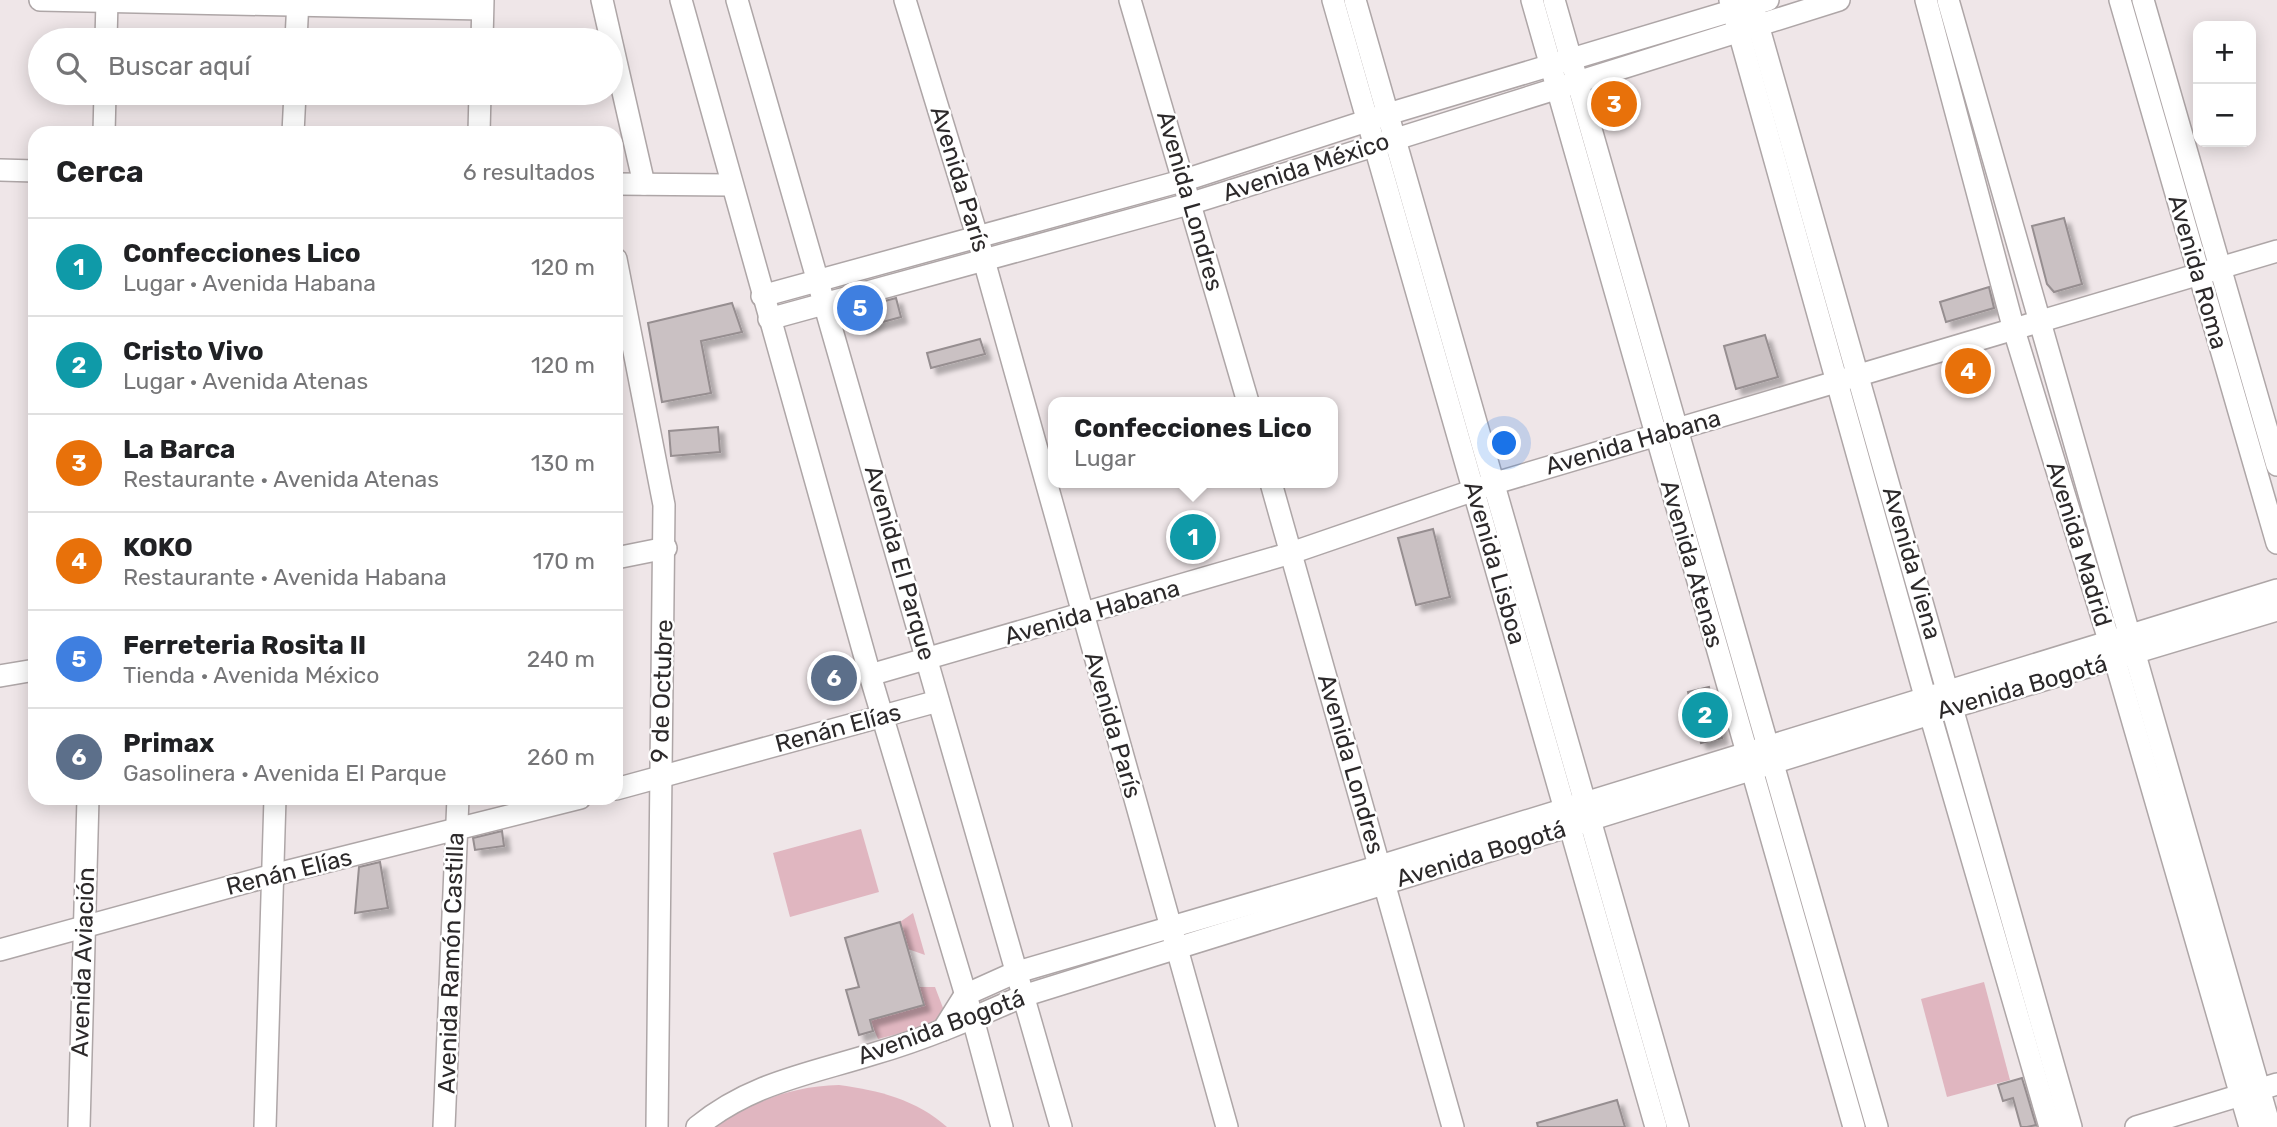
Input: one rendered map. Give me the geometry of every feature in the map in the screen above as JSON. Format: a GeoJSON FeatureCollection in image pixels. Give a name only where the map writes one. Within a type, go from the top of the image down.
{"type":"FeatureCollection","features":[{"type":"Feature","properties":{"kind":"street"},"geometry":{"type":"LineString","coordinates":[[40,0],[483,5],[482,28]]}},
{"type":"Feature","properties":{"kind":"street"},"geometry":{"type":"LineString","coordinates":[[602,0],[608,28]]}},
{"type":"Feature","properties":{"kind":"street"},"geometry":{"type":"LineString","coordinates":[[681,0],[730,185],[870,675],[974,1019],[1002,1127]]}},
{"type":"Feature","properties":{"kind":"street","name":"Avenida El Parque"},"geometry":{"type":"LineString","coordinates":[[737,0],[938,701],[1021,971],[1023,996],[1061,1127]]}},
{"type":"Feature","properties":{"kind":"street","name":"Avenida París"},"geometry":{"type":"LineString","coordinates":[[905,0],[985,262],[1227,1127]]}},
{"type":"Feature","properties":{"kind":"street","name":"Avenida Londres"},"geometry":{"type":"LineString","coordinates":[[1130,0],[1192,203],[1247,397]]}},
{"type":"Feature","properties":{"kind":"street","name":"Avenida Lisboa"},"geometry":{"type":"LineString","coordinates":[[1333,0],[1367,120],[1385,141]]}},
{"type":"Feature","properties":{"kind":"street","name":"Avenida Lisboa"},"geometry":{"type":"LineString","coordinates":[[1355,0],[1388,114],[1385,141],[1577,815],[1656,1127]]}},
{"type":"Feature","properties":{"kind":"street","name":"Avenida Atenas"},"geometry":{"type":"LineString","coordinates":[[1532,0],[1665,432],[1759,758],[1854,1127]]}},
{"type":"Feature","properties":{"kind":"street","name":"Avenida Atenas"},"geometry":{"type":"LineString","coordinates":[[1554,0],[1578,83],[1665,432]]}},
{"type":"Feature","properties":{"kind":"street","name":"Avenida México"},"geometry":{"type":"LineString","coordinates":[[769,319],[985,262],[1192,203],[1839,0]]}},
{"type":"Feature","properties":{"kind":"street","name":"Avenida Madrid"},"geometry":{"type":"LineString","coordinates":[[1926,0],[2014,330],[2112,652],[2259,1090],[2250,1127]]}},
{"type":"Feature","properties":{"kind":"street","name":"Avenida Madrid"},"geometry":{"type":"LineString","coordinates":[[1948,0],[2270,1127]]}},
{"type":"Feature","properties":{"kind":"street","name":"Avenida Roma"},"geometry":{"type":"LineString","coordinates":[[2120,0],[2277,465]]}},
{"type":"Feature","properties":{"kind":"street","name":"Avenida Roma"},"geometry":{"type":"LineString","coordinates":[[2143,0],[2277,543]]}},
{"type":"Feature","properties":{"kind":"street"},"geometry":{"type":"LineString","coordinates":[[106,28],[107,1]]}},
{"type":"Feature","properties":{"kind":"street"},"geometry":{"type":"LineString","coordinates":[[297,28],[298,3]]}},
{"type":"Feature","properties":{"kind":"street","name":"Avenida México"},"geometry":{"type":"LineString","coordinates":[[762,296],[978,239],[1185,180],[1367,120],[1747,3]]}},
{"type":"Feature","properties":{"kind":"street","name":"Avenida Viena"},"geometry":{"type":"LineString","coordinates":[[1747,3],[1749,29],[1849,380],[1951,699],[2071,1127]]}},
{"type":"Feature","properties":{"kind":"street"},"geometry":{"type":"LineString","coordinates":[[623,92],[644,184]]}},
{"type":"Feature","properties":{"kind":"street"},"geometry":{"type":"LineString","coordinates":[[104,126],[105,105]]}},
{"type":"Feature","properties":{"kind":"street"},"geometry":{"type":"LineString","coordinates":[[293,126],[294,105]]}},
{"type":"Feature","properties":{"kind":"street"},"geometry":{"type":"LineString","coordinates":[[479,126],[480,105]]}},
{"type":"Feature","properties":{"kind":"street"},"geometry":{"type":"LineString","coordinates":[[0,170],[28,171]]}},
{"type":"Feature","properties":{"kind":"street"},"geometry":{"type":"LineString","coordinates":[[623,184],[730,185]]}},
{"type":"Feature","properties":{"kind":"street","name":"Avenida Habana"},"geometry":{"type":"LineString","coordinates":[[870,675],[1291,553],[1483,487],[2277,251]]}},
{"type":"Feature","properties":{"kind":"street","name":"9 de Octubre"},"geometry":{"type":"LineString","coordinates":[[623,295],[664,506],[666,548],[659,777],[657,1127]]}},
{"type":"Feature","properties":{"kind":"street","name":"Avenida Viena"},"geometry":{"type":"LineString","coordinates":[[1849,380],[1927,705],[2050,1127]]}},
{"type":"Feature","properties":{"kind":"street","name":"Avenida Londres"},"geometry":{"type":"LineString","coordinates":[[1272,488],[1453,1127]]}},
{"type":"Feature","properties":{"kind":"street"},"geometry":{"type":"LineString","coordinates":[[623,557],[666,548]]}},
{"type":"Feature","properties":{"kind":"street","name":"Avenida Bogotá"},"geometry":{"type":"LineString","coordinates":[[2133,646],[2277,590]]}},
{"type":"Feature","properties":{"kind":"street","name":"Avenida Bogotá"},"geometry":{"type":"LineString","coordinates":[[697,1127],[720,1108],[755,1089],[974,1019],[1023,996],[1174,939],[1927,705],[2133,646],[2277,610]]}},
{"type":"Feature","properties":{"kind":"street"},"geometry":{"type":"LineString","coordinates":[[0,676],[28,671]]}},
{"type":"Feature","properties":{"kind":"street","name":"Renán Elías"},"geometry":{"type":"LineString","coordinates":[[623,787],[938,701]]}},
{"type":"Feature","properties":{"kind":"street","name":"Avenida Atenas"},"geometry":{"type":"LineString","coordinates":[[1759,758],[1877,1127]]}},
{"type":"Feature","properties":{"kind":"street","name":"Avenida Aviación"},"geometry":{"type":"LineString","coordinates":[[79,1127],[88,805]]}},
{"type":"Feature","properties":{"kind":"street"},"geometry":{"type":"LineString","coordinates":[[265,1127],[275,805]]}},
{"type":"Feature","properties":{"kind":"street","name":"Avenida Ramón Castilla"},"geometry":{"type":"LineString","coordinates":[[444,1127],[458,805]]}},
{"type":"Feature","properties":{"kind":"street","name":"Renán Elías"},"geometry":{"type":"LineString","coordinates":[[0,950],[273,875],[553,805]]}},
{"type":"Feature","properties":{"kind":"street","name":"Avenida Lisboa"},"geometry":{"type":"LineString","coordinates":[[1577,815],[1678,1127]]}},
{"type":"Feature","properties":{"kind":"street","name":"Avenida Bogotá"},"geometry":{"type":"LineString","coordinates":[[965,995],[1021,971],[1174,939]]}},
{"type":"Feature","properties":{"kind":"street"},"geometry":{"type":"LineString","coordinates":[[943,1030],[965,995]]}},
{"type":"Feature","properties":{"kind":"street"},"geometry":{"type":"LineString","coordinates":[[2136,1127],[2259,1090]]}},
{"type":"Feature","properties":{"kind":"shaded area"},"geometry":{"type":"Polygon","coordinates":[[[861,829],[879,892],[790,917],[773,853],[861,829]]]}},
{"type":"Feature","properties":{"kind":"shaded area"},"geometry":{"type":"Polygon","coordinates":[[[913,913],[925,955],[908,949],[900,922],[913,913]]]}},
{"type":"Feature","properties":{"kind":"shaded area"},"geometry":{"type":"Polygon","coordinates":[[[1984,982],[2010,1080],[1947,1097],[1921,999],[1984,982]]]}},
{"type":"Feature","properties":{"kind":"shaded area"},"geometry":{"type":"Polygon","coordinates":[[[919,987],[935,987],[948,1021],[878,1039],[870,1020],[923,1005],[919,987]]]}},
{"type":"Feature","properties":{"kind":"shaded area"},"geometry":{"type":"Polygon","coordinates":[[[839,1085],[868,1090],[910,1103],[947,1127],[713,1127],[773,1097],[805,1088],[839,1085]]]}},
{"type":"Feature","properties":{"kind":"building"},"geometry":{"type":"Polygon","coordinates":[[[1621,87],[1628,110],[1605,116],[1600,98],[1603,92],[1621,87]]]}},
{"type":"Feature","properties":{"kind":"building"},"geometry":{"type":"Polygon","coordinates":[[[2064,218],[2082,284],[2054,292],[2047,284],[2032,226],[2064,218]]]}},
{"type":"Feature","properties":{"kind":"building"},"geometry":{"type":"Polygon","coordinates":[[[1989,287],[1994,308],[1946,322],[1940,302],[1989,287]]]}},
{"type":"Feature","properties":{"kind":"building"},"geometry":{"type":"Polygon","coordinates":[[[896,298],[901,317],[861,328],[855,309],[896,298]]]}},
{"type":"Feature","properties":{"kind":"building"},"geometry":{"type":"Polygon","coordinates":[[[732,303],[742,332],[701,341],[711,393],[662,402],[648,323],[732,303]]]}},
{"type":"Feature","properties":{"kind":"building"},"geometry":{"type":"Polygon","coordinates":[[[1765,335],[1778,377],[1736,389],[1724,346],[1765,335]]]}},
{"type":"Feature","properties":{"kind":"building"},"geometry":{"type":"Polygon","coordinates":[[[980,339],[985,354],[931,368],[927,353],[980,339]]]}},
{"type":"Feature","properties":{"kind":"building"},"geometry":{"type":"Polygon","coordinates":[[[718,427],[720,452],[671,456],[669,431],[718,427]]]}},
{"type":"Feature","properties":{"kind":"building"},"geometry":{"type":"Polygon","coordinates":[[[1433,529],[1450,597],[1416,605],[1398,538],[1433,529]]]}},
{"type":"Feature","properties":{"kind":"building"},"geometry":{"type":"Polygon","coordinates":[[[1709,687],[1722,738],[1701,743],[1688,692],[1709,687]]]}},
{"type":"Feature","properties":{"kind":"building"},"geometry":{"type":"Polygon","coordinates":[[[502,831],[504,846],[475,850],[473,838],[502,831]]]}},
{"type":"Feature","properties":{"kind":"building"},"geometry":{"type":"Polygon","coordinates":[[[380,862],[388,908],[355,913],[359,867],[380,862]]]}},
{"type":"Feature","properties":{"kind":"building"},"geometry":{"type":"Polygon","coordinates":[[[900,922],[924,1005],[870,1020],[873,1031],[859,1035],[846,990],[859,987],[845,938],[900,922]]]}},
{"type":"Feature","properties":{"kind":"building"},"geometry":{"type":"Polygon","coordinates":[[[2022,1078],[2036,1125],[2027,1127],[2021,1127],[2013,1098],[2003,1101],[1998,1085],[2022,1078]]]}},
{"type":"Feature","properties":{"kind":"building"},"geometry":{"type":"Polygon","coordinates":[[[1617,1100],[1625,1127],[1538,1127],[1537,1123],[1617,1100]]]}},
{"type":"Feature","properties":{"kind":"place","name":"La Barca"},"geometry":{"type":"Point","coordinates":[1614,104]}},
{"type":"Feature","properties":{"kind":"place","name":"Ferreteria Rosita II"},"geometry":{"type":"Point","coordinates":[860,308]}},
{"type":"Feature","properties":{"kind":"place","name":"KOKO"},"geometry":{"type":"Point","coordinates":[1968,371]}},
{"type":"Feature","properties":{"kind":"place","name":"Confecciones Lico"},"geometry":{"type":"Point","coordinates":[1193,537]}},
{"type":"Feature","properties":{"kind":"place","name":"Primax"},"geometry":{"type":"Point","coordinates":[834,678]}},
{"type":"Feature","properties":{"kind":"place","name":"Cristo Vivo"},"geometry":{"type":"Point","coordinates":[1705,715]}}]}
